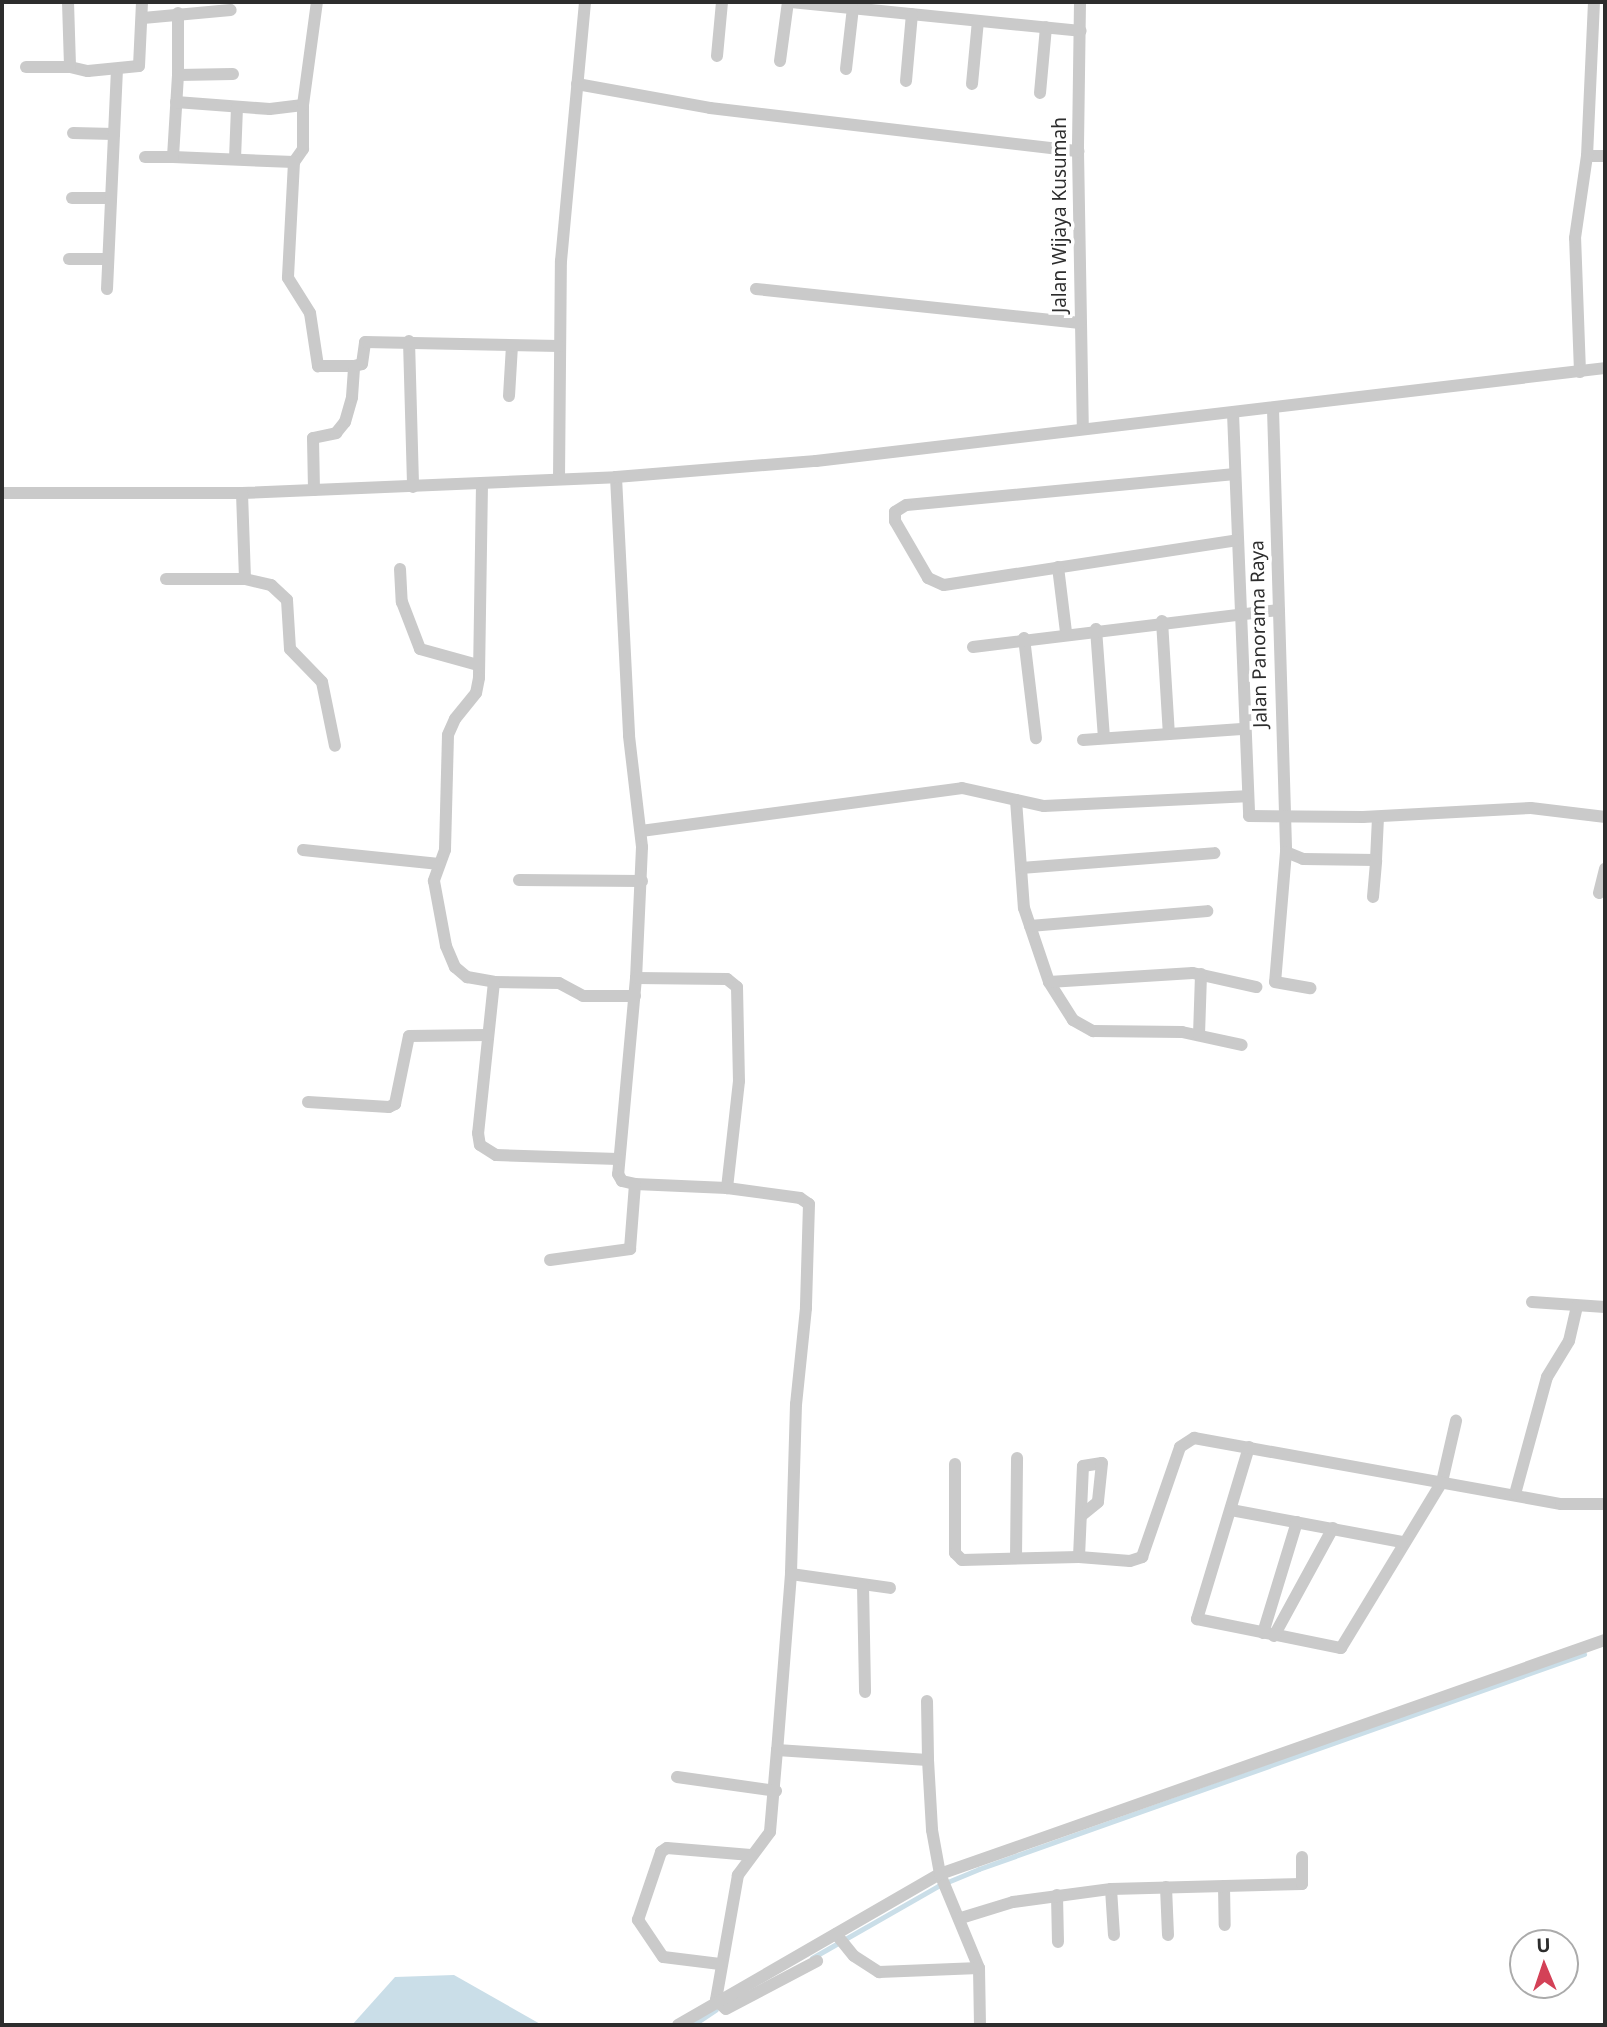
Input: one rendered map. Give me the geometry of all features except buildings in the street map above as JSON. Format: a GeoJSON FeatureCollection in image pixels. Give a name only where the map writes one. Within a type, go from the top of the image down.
{"type":"FeatureCollection","features":[{"type":"Feature","properties":{"kind":"street"},"geometry":{"type":"LineString","coordinates":[[68,2],[70,68]]}},
{"type":"Feature","properties":{"kind":"street"},"geometry":{"type":"LineString","coordinates":[[26,67],[117,71],[139,66],[144,18],[142,2]]}},
{"type":"Feature","properties":{"kind":"street"},"geometry":{"type":"LineString","coordinates":[[317,2],[303,105],[303,149],[294,162],[288,278],[310,313],[318,366],[362,364],[362,348],[368,341],[559,346]]}},
{"type":"Feature","properties":{"kind":"street"},"geometry":{"type":"LineString","coordinates":[[559,479],[559,346],[567,168],[585,2]]}},
{"type":"Feature","properties":{"kind":"street"},"geometry":{"type":"LineString","coordinates":[[717,56],[722,2]]}},
{"type":"Feature","properties":{"kind":"street"},"geometry":{"type":"LineString","coordinates":[[780,61],[790,2],[853,8],[887,7],[912,14],[1081,31]]}},
{"type":"Feature","properties":{"kind":"street","name":"Jalan Wijaya Kusumah"},"geometry":{"type":"LineString","coordinates":[[1080,2],[1078,151],[1083,428]]}},
{"type":"Feature","properties":{"kind":"street"},"geometry":{"type":"LineString","coordinates":[[1580,372],[1575,238],[1587,156],[1594,2]]}},
{"type":"Feature","properties":{"kind":"street"},"geometry":{"type":"LineString","coordinates":[[846,69],[853,8]]}},
{"type":"Feature","properties":{"kind":"street"},"geometry":{"type":"LineString","coordinates":[[144,18],[230,10]]}},
{"type":"Feature","properties":{"kind":"street"},"geometry":{"type":"LineString","coordinates":[[173,156],[178,75],[178,13]]}},
{"type":"Feature","properties":{"kind":"street"},"geometry":{"type":"LineString","coordinates":[[906,81],[912,14]]}},
{"type":"Feature","properties":{"kind":"street"},"geometry":{"type":"LineString","coordinates":[[972,84],[978,20]]}},
{"type":"Feature","properties":{"kind":"street"},"geometry":{"type":"LineString","coordinates":[[1040,93],[1046,27]]}},
{"type":"Feature","properties":{"kind":"street"},"geometry":{"type":"LineString","coordinates":[[107,289],[117,71]]}},
{"type":"Feature","properties":{"kind":"street"},"geometry":{"type":"LineString","coordinates":[[178,75],[233,74]]}},
{"type":"Feature","properties":{"kind":"street"},"geometry":{"type":"LineString","coordinates":[[577,84],[710,108],[1078,151]]}},
{"type":"Feature","properties":{"kind":"street"},"geometry":{"type":"LineString","coordinates":[[176,103],[237,108],[303,105]]}},
{"type":"Feature","properties":{"kind":"street"},"geometry":{"type":"LineString","coordinates":[[235,159],[237,108]]}},
{"type":"Feature","properties":{"kind":"street"},"geometry":{"type":"LineString","coordinates":[[74,133],[114,134]]}},
{"type":"Feature","properties":{"kind":"street"},"geometry":{"type":"LineString","coordinates":[[145,156],[294,162]]}},
{"type":"Feature","properties":{"kind":"street"},"geometry":{"type":"LineString","coordinates":[[1587,156],[1605,156]]}},
{"type":"Feature","properties":{"kind":"street"},"geometry":{"type":"LineString","coordinates":[[72,198],[111,198]]}},
{"type":"Feature","properties":{"kind":"street"},"geometry":{"type":"LineString","coordinates":[[69,259],[108,259]]}},
{"type":"Feature","properties":{"kind":"street"},"geometry":{"type":"LineString","coordinates":[[756,289],[1080,323]]}},
{"type":"Feature","properties":{"kind":"street"},"geometry":{"type":"LineString","coordinates":[[410,341],[413,487]]}},
{"type":"Feature","properties":{"kind":"street"},"geometry":{"type":"LineString","coordinates":[[509,396],[512,346]]}},
{"type":"Feature","properties":{"kind":"street"},"geometry":{"type":"LineString","coordinates":[[314,490],[312,442],[337,433],[345,422],[352,397],[354,366]]}},
{"type":"Feature","properties":{"kind":"street"},"geometry":{"type":"LineString","coordinates":[[2,493],[242,493],[616,477],[816,461],[1605,368]]}},
{"type":"Feature","properties":{"kind":"street","name":"Jalan Panorama Raya"},"geometry":{"type":"LineString","coordinates":[[1273,409],[1283,817],[1288,854],[1275,982],[1310,988]]}},
{"type":"Feature","properties":{"kind":"street"},"geometry":{"type":"LineString","coordinates":[[1233,413],[1242,612],[1242,729],[1250,816],[1378,817],[1531,808],[1605,817]]}},
{"type":"Feature","properties":{"kind":"street"},"geometry":{"type":"LineString","coordinates":[[1235,474],[906,505],[895,512],[895,521],[934,584],[1238,540]]}},
{"type":"Feature","properties":{"kind":"street"},"geometry":{"type":"LineString","coordinates":[[616,477],[629,736],[641,831],[642,881],[635,996],[618,1159],[622,1181],[635,1184],[727,1188],[800,1198],[809,1204],[811,1215],[796,1404],[791,1574],[776,1791],[767,1840],[751,1855],[738,1875],[720,1964],[719,2004]]}},
{"type":"Feature","properties":{"kind":"street"},"geometry":{"type":"LineString","coordinates":[[482,484],[476,693],[455,719],[448,735],[445,850],[434,881],[446,946],[455,967],[467,977],[494,982],[559,983],[583,996],[635,996]]}},
{"type":"Feature","properties":{"kind":"street"},"geometry":{"type":"LineString","coordinates":[[242,493],[245,579]]}},
{"type":"Feature","properties":{"kind":"street"},"geometry":{"type":"LineString","coordinates":[[1058,567],[1066,632]]}},
{"type":"Feature","properties":{"kind":"street"},"geometry":{"type":"LineString","coordinates":[[400,569],[402,602],[420,649],[478,665]]}},
{"type":"Feature","properties":{"kind":"street"},"geometry":{"type":"LineString","coordinates":[[166,579],[245,579],[271,585],[287,600],[290,649],[322,682],[335,746]]}},
{"type":"Feature","properties":{"kind":"street"},"geometry":{"type":"LineString","coordinates":[[972,647],[1066,632],[1279,610]]}},
{"type":"Feature","properties":{"kind":"street"},"geometry":{"type":"LineString","coordinates":[[1162,621],[1169,734]]}},
{"type":"Feature","properties":{"kind":"street"},"geometry":{"type":"LineString","coordinates":[[1096,629],[1104,738]]}},
{"type":"Feature","properties":{"kind":"street"},"geometry":{"type":"LineString","coordinates":[[1024,638],[1036,738]]}},
{"type":"Feature","properties":{"kind":"street"},"geometry":{"type":"LineString","coordinates":[[1083,740],[1242,729]]}},
{"type":"Feature","properties":{"kind":"street"},"geometry":{"type":"LineString","coordinates":[[641,831],[962,788],[1044,806],[1247,796]]}},
{"type":"Feature","properties":{"kind":"street"},"geometry":{"type":"LineString","coordinates":[[1016,800],[1021,868],[1030,926],[1049,982],[1073,1020],[1093,1031],[1199,1035],[1242,1045]]}},
{"type":"Feature","properties":{"kind":"street"},"geometry":{"type":"LineString","coordinates":[[1373,897],[1378,817]]}},
{"type":"Feature","properties":{"kind":"street"},"geometry":{"type":"LineString","coordinates":[[303,849],[439,864]]}},
{"type":"Feature","properties":{"kind":"street"},"geometry":{"type":"LineString","coordinates":[[1021,868],[1214,853]]}},
{"type":"Feature","properties":{"kind":"street"},"geometry":{"type":"LineString","coordinates":[[1288,854],[1376,860]]}},
{"type":"Feature","properties":{"kind":"street"},"geometry":{"type":"LineString","coordinates":[[1599,893],[1605,869]]}},
{"type":"Feature","properties":{"kind":"street"},"geometry":{"type":"LineString","coordinates":[[519,880],[642,881]]}},
{"type":"Feature","properties":{"kind":"street"},"geometry":{"type":"LineString","coordinates":[[1030,926],[1206,911]]}},
{"type":"Feature","properties":{"kind":"street"},"geometry":{"type":"LineString","coordinates":[[1049,982],[1201,974],[1256,987]]}},
{"type":"Feature","properties":{"kind":"street"},"geometry":{"type":"LineString","coordinates":[[1199,1035],[1201,974]]}},
{"type":"Feature","properties":{"kind":"street"},"geometry":{"type":"LineString","coordinates":[[636,978],[727,979],[737,987],[739,1081],[727,1188]]}},
{"type":"Feature","properties":{"kind":"street"},"geometry":{"type":"LineString","coordinates":[[494,982],[478,1133],[487,1152],[618,1159]]}},
{"type":"Feature","properties":{"kind":"street"},"geometry":{"type":"LineString","coordinates":[[308,1102],[389,1107],[395,1104],[409,1036],[488,1035]]}},
{"type":"Feature","properties":{"kind":"street"},"geometry":{"type":"LineString","coordinates":[[550,1260],[630,1248],[635,1184]]}},
{"type":"Feature","properties":{"kind":"street"},"geometry":{"type":"LineString","coordinates":[[1532,1302],[1605,1307]]}},
{"type":"Feature","properties":{"kind":"street"},"geometry":{"type":"LineString","coordinates":[[1515,1494],[1548,1377],[1569,1341],[1577,1306]]}},
{"type":"Feature","properties":{"kind":"street"},"geometry":{"type":"LineString","coordinates":[[1249,1447],[1196,1616],[1270,1630],[1341,1648],[1402,1542],[1442,1482],[1456,1421]]}},
{"type":"Feature","properties":{"kind":"street"},"geometry":{"type":"LineString","coordinates":[[955,1464],[956,1558],[1079,1557],[1130,1561],[1142,1557],[1186,1441],[1249,1447],[1561,1504],[1605,1504]]}},
{"type":"Feature","properties":{"kind":"street"},"geometry":{"type":"LineString","coordinates":[[1016,1558],[1017,1458]]}},
{"type":"Feature","properties":{"kind":"street"},"geometry":{"type":"LineString","coordinates":[[1231,1510],[1402,1542]]}},
{"type":"Feature","properties":{"kind":"street"},"geometry":{"type":"LineString","coordinates":[[1079,1557],[1082,1515]]}},
{"type":"Feature","properties":{"kind":"street"},"geometry":{"type":"LineString","coordinates":[[1270,1630],[1297,1522]]}},
{"type":"Feature","properties":{"kind":"street"},"geometry":{"type":"LineString","coordinates":[[1270,1630],[1333,1528]]}},
{"type":"Feature","properties":{"kind":"street"},"geometry":{"type":"LineString","coordinates":[[791,1574],[890,1588]]}},
{"type":"Feature","properties":{"kind":"street"},"geometry":{"type":"LineString","coordinates":[[863,1585],[865,1692]]}},
{"type":"Feature","properties":{"kind":"street"},"geometry":{"type":"LineString","coordinates":[[678,2025],[788,1968],[941,1877],[1605,1640]]}},
{"type":"Feature","properties":{"kind":"street"},"geometry":{"type":"LineString","coordinates":[[927,1701],[932,1830],[941,1877],[961,1918],[979,1968],[980,2025]]}},
{"type":"Feature","properties":{"kind":"street"},"geometry":{"type":"LineString","coordinates":[[777,1749],[929,1760]]}},
{"type":"Feature","properties":{"kind":"street"},"geometry":{"type":"LineString","coordinates":[[677,1777],[776,1791]]}},
{"type":"Feature","properties":{"kind":"street"},"geometry":{"type":"LineString","coordinates":[[720,1964],[663,1957],[638,1920],[661,1852],[667,1848],[751,1855]]}},
{"type":"Feature","properties":{"kind":"street"},"geometry":{"type":"LineString","coordinates":[[961,1918],[1057,1895],[1111,1889],[1302,1884],[1302,1857]]}},
{"type":"Feature","properties":{"kind":"street"},"geometry":{"type":"LineString","coordinates":[[1224,1886],[1226,1926]]}},
{"type":"Feature","properties":{"kind":"street"},"geometry":{"type":"LineString","coordinates":[[1166,1887],[1168,1934]]}},
{"type":"Feature","properties":{"kind":"street"},"geometry":{"type":"LineString","coordinates":[[1111,1889],[1114,1935]]}},
{"type":"Feature","properties":{"kind":"street"},"geometry":{"type":"LineString","coordinates":[[1057,1895],[1058,1942]]}},
{"type":"Feature","properties":{"kind":"street"},"geometry":{"type":"LineString","coordinates":[[839,1939],[879,1972],[979,1968]]}},
{"type":"Feature","properties":{"kind":"street"},"geometry":{"type":"LineString","coordinates":[[788,1968],[817,1962]]}},
{"type":"Feature","properties":{"kind":"water"},"geometry":{"type":"Polygon","coordinates":[[[454,1975],[542,2025],[352,2025],[395,1977],[454,1975]]]}},
{"type":"Feature","properties":{"kind":"waterway"},"geometry":{"type":"LineString","coordinates":[[812,1958],[938,1886],[979,1869],[1584,1654]]}},
{"type":"Feature","properties":{"kind":"waterway"},"geometry":{"type":"LineString","coordinates":[[693,2025],[715,2010]]}}]}
